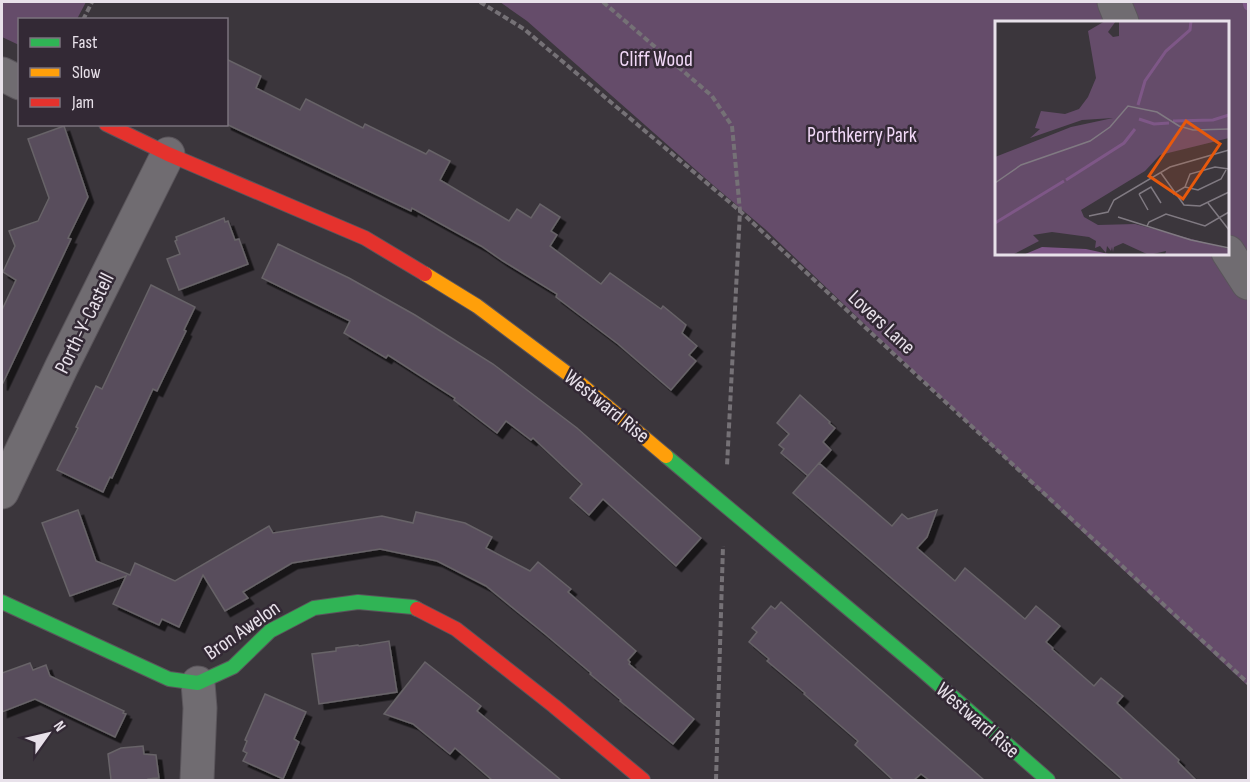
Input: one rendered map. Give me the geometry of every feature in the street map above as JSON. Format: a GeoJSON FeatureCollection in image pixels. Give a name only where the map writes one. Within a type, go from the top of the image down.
{"type":"FeatureCollection","features":[{"type":"Feature","properties":{"kind":"street"},"geometry":{"type":"LineString","coordinates":[[1114,2],[1122,21]]}},
{"type":"Feature","properties":{"kind":"street"},"geometry":{"type":"LineString","coordinates":[[2,74],[18,82]]}},
{"type":"Feature","properties":{"kind":"street","name":"Westward Rise"},"geometry":{"type":"LineString","coordinates":[[110,126],[168,154],[365,238],[477,306],[576,380],[922,670],[1048,780]]}},
{"type":"Feature","properties":{"kind":"street","name":"Porth-Y-Castell"},"geometry":{"type":"LineString","coordinates":[[2,492],[168,154]]}},
{"type":"Feature","properties":{"kind":"street"},"geometry":{"type":"LineString","coordinates":[[1229,255],[1248,283]]}},
{"type":"Feature","properties":{"kind":"street","name":"Bron Awelon"},"geometry":{"type":"LineString","coordinates":[[2,602],[169,679],[198,683],[233,667],[270,631],[314,608],[358,602],[412,607],[456,629],[554,705],[643,780]]}},
{"type":"Feature","properties":{"kind":"street"},"geometry":{"type":"LineString","coordinates":[[197,780],[200,708],[198,683]]}},
{"type":"Feature","properties":{"kind":"path"},"geometry":{"type":"LineString","coordinates":[[84,18],[92,2]]}},
{"type":"Feature","properties":{"kind":"path","name":"Lovers Lane"},"geometry":{"type":"LineString","coordinates":[[480,2],[524,29],[740,212],[1248,683]]}},
{"type":"Feature","properties":{"kind":"path"},"geometry":{"type":"LineString","coordinates":[[603,2],[712,96],[732,126],[740,212],[725,504],[716,780]]}},
{"type":"Feature","properties":{"kind":"green space"},"geometry":{"type":"Polygon","coordinates":[[[2,2],[86,2],[78,18],[18,18],[18,45],[2,37],[2,2]]]}},
{"type":"Feature","properties":{"kind":"green space","name":"Porthkerry Park"},"geometry":{"type":"Polygon","coordinates":[[[500,2],[1248,2],[1248,686],[1073,523],[765,229],[527,21],[500,2]]]}},
{"type":"Feature","properties":{"kind":"building"},"geometry":{"type":"Polygon","coordinates":[[[228,60],[261,76],[256,88],[300,110],[306,99],[363,128],[365,124],[426,154],[429,150],[450,161],[440,180],[509,221],[517,209],[531,218],[540,204],[560,217],[551,231],[557,235],[550,246],[601,284],[610,273],[661,309],[663,306],[686,325],[682,333],[697,346],[689,355],[696,361],[671,390],[618,344],[556,297],[557,294],[481,246],[412,208],[411,211],[228,125],[228,60]]]}},
{"type":"Feature","properties":{"kind":"building"},"geometry":{"type":"Polygon","coordinates":[[[64,126],[88,197],[68,238],[71,239],[2,385],[2,310],[16,280],[3,272],[15,246],[9,231],[38,221],[49,198],[28,139],[64,126]]]}},
{"type":"Feature","properties":{"kind":"building"},"geometry":{"type":"Polygon","coordinates":[[[224,218],[225,222],[228,221],[235,240],[239,239],[248,264],[179,290],[167,259],[180,254],[175,241],[176,237],[224,218]]]}},
{"type":"Feature","properties":{"kind":"building"},"geometry":{"type":"Polygon","coordinates":[[[278,244],[349,278],[415,315],[493,364],[577,428],[701,538],[676,566],[603,499],[589,515],[570,498],[582,484],[533,438],[531,440],[506,421],[497,433],[454,400],[455,398],[388,355],[386,358],[344,333],[350,321],[262,278],[278,244]]]}},
{"type":"Feature","properties":{"kind":"building"},"geometry":{"type":"Polygon","coordinates":[[[151,285],[195,307],[157,391],[153,389],[112,478],[110,477],[103,492],[57,470],[96,386],[102,389],[151,285]]]}},
{"type":"Feature","properties":{"kind":"building"},"geometry":{"type":"Polygon","coordinates":[[[800,395],[835,428],[823,442],[831,450],[808,476],[781,453],[784,449],[779,445],[789,434],[777,423],[800,395]]]}},
{"type":"Feature","properties":{"kind":"building"},"geometry":{"type":"Polygon","coordinates":[[[819,463],[892,526],[902,514],[908,519],[937,510],[927,537],[917,548],[955,581],[965,568],[1025,619],[1036,606],[1060,626],[1046,642],[1052,649],[1094,686],[1101,678],[1123,696],[1117,703],[1179,760],[1178,762],[1196,780],[1123,780],[793,493],[819,463]]]}},
{"type":"Feature","properties":{"kind":"building"},"geometry":{"type":"Polygon","coordinates":[[[78,510],[96,561],[130,575],[135,563],[175,581],[269,526],[273,533],[382,516],[413,523],[416,512],[465,523],[492,537],[486,548],[530,571],[538,562],[571,589],[568,592],[636,651],[628,660],[629,664],[694,719],[673,744],[486,586],[437,561],[380,549],[292,563],[243,592],[248,598],[225,611],[203,575],[179,627],[162,619],[159,625],[113,604],[126,576],[70,596],[42,523],[78,510]]]}},
{"type":"Feature","properties":{"kind":"building"},"geometry":{"type":"Polygon","coordinates":[[[781,602],[984,780],[929,780],[921,774],[914,780],[893,780],[855,745],[858,741],[767,661],[769,659],[749,642],[757,632],[752,628],[771,606],[775,609],[781,602]]]}},
{"type":"Feature","properties":{"kind":"building"},"geometry":{"type":"Polygon","coordinates":[[[389,641],[397,692],[319,704],[312,654],[336,651],[336,648],[389,641]]]}},
{"type":"Feature","properties":{"kind":"building"},"geometry":{"type":"Polygon","coordinates":[[[425,662],[481,706],[477,711],[561,780],[492,780],[455,748],[450,754],[413,724],[384,714],[425,662]]]}},
{"type":"Feature","properties":{"kind":"building"},"geometry":{"type":"Polygon","coordinates":[[[30,663],[33,670],[46,665],[50,676],[124,711],[123,713],[126,714],[115,737],[35,699],[2,712],[2,673],[30,663]]]}},
{"type":"Feature","properties":{"kind":"building"},"geometry":{"type":"Polygon","coordinates":[[[265,694],[306,712],[294,739],[299,742],[283,779],[243,761],[247,753],[243,751],[247,741],[245,740],[265,694]]]}},
{"type":"Feature","properties":{"kind":"building"},"geometry":{"type":"Polygon","coordinates":[[[143,746],[144,754],[156,755],[159,778],[111,780],[108,754],[121,748],[143,746]]]}},
{"type":"Feature","properties":{"kind":"waterway"},"geometry":{"type":"LineString","coordinates":[[1247,2],[1248,6]]}},
{"type":"Feature","properties":{"kind":"traffic: fast"},"geometry":{"type":"LineString","coordinates":[[666,456],[922,670],[1048,780]]}},
{"type":"Feature","properties":{"kind":"traffic: fast"},"geometry":{"type":"LineString","coordinates":[[2,602],[169,679],[198,683],[233,667],[270,631],[314,608],[358,602],[417,609]]}},
{"type":"Feature","properties":{"kind":"traffic: slow"},"geometry":{"type":"LineString","coordinates":[[425,274],[477,306],[576,380],[666,456]]}},
{"type":"Feature","properties":{"kind":"traffic: jam"},"geometry":{"type":"LineString","coordinates":[[110,126],[168,154],[365,238],[425,274]]}},
{"type":"Feature","properties":{"kind":"traffic: jam"},"geometry":{"type":"LineString","coordinates":[[417,609],[456,629],[643,780]]}},
{"type":"Feature","properties":{"kind":"park label","name":"Cliff Wood"},"geometry":{"type":"Point","coordinates":[656,59]}}]}
